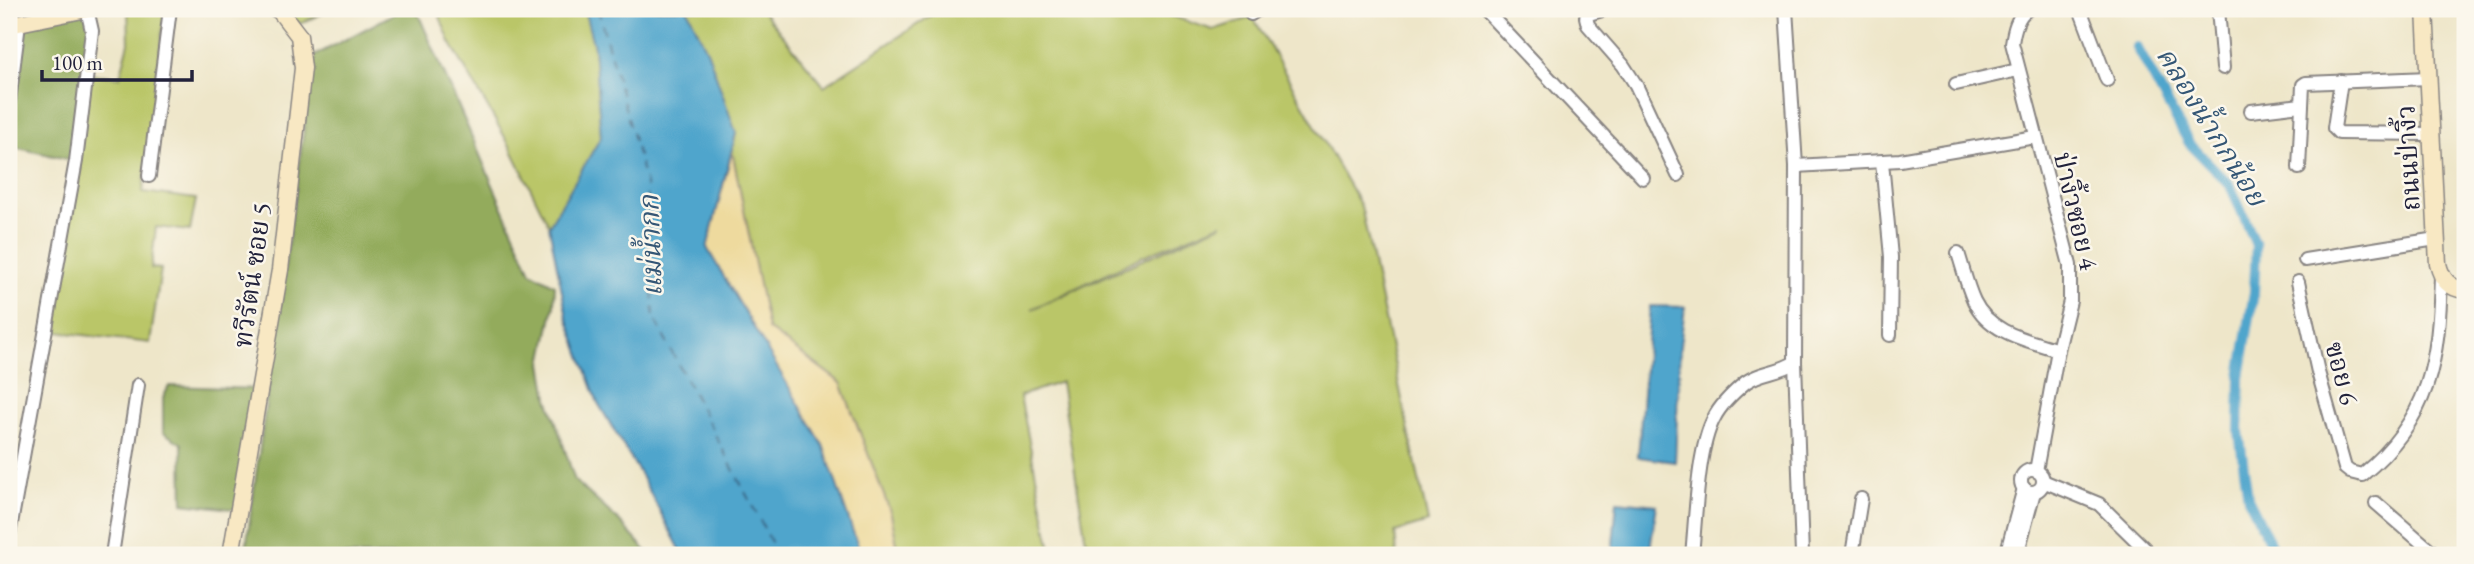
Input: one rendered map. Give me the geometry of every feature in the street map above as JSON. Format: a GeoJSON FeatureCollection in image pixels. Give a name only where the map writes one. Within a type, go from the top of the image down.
{"type":"FeatureCollection","features":[{"type":"Feature","properties":{"kind":"street"},"geometry":{"type":"LineString","coordinates":[[9,102],[14,25],[87,9],[92,31],[76,161],[9,535]]}},
{"type":"Feature","properties":{"kind":"street"},"geometry":{"type":"LineString","coordinates":[[149,176],[170,9]]}},
{"type":"Feature","properties":{"kind":"street","name":"ทวีรัตน์ ซอย 5"},"geometry":{"type":"LineString","coordinates":[[231,555],[280,270],[303,68],[299,36],[276,9]]}},
{"type":"Feature","properties":{"kind":"street"},"geometry":{"type":"LineString","coordinates":[[1484,9],[1643,178]]}},
{"type":"Feature","properties":{"kind":"street"},"geometry":{"type":"LineString","coordinates":[[1605,9],[1589,14],[1586,17],[1588,25],[1623,65],[1636,85],[1678,175]]}},
{"type":"Feature","properties":{"kind":"street"},"geometry":{"type":"LineString","coordinates":[[1786,9],[1796,166],[1795,362],[1802,555]]}},
{"type":"Feature","properties":{"kind":"street","name":"ป่างิ้วซอย 4"},"geometry":{"type":"LineString","coordinates":[[2028,9],[2014,28],[2012,43],[2070,265],[2070,301],[2058,350],[2035,483]]}},
{"type":"Feature","properties":{"kind":"street"},"geometry":{"type":"LineString","coordinates":[[2080,9],[2107,80]]}},
{"type":"Feature","properties":{"kind":"street"},"geometry":{"type":"LineString","coordinates":[[2218,9],[2223,68]]}},
{"type":"Feature","properties":{"kind":"street","name":"ถนนป่างิ้ว"},"geometry":{"type":"LineString","coordinates":[[2425,9],[2436,239],[2441,275]]}},
{"type":"Feature","properties":{"kind":"street"},"geometry":{"type":"LineString","coordinates":[[1956,84],[2018,70]]}},
{"type":"Feature","properties":{"kind":"street"},"geometry":{"type":"LineString","coordinates":[[2299,168],[2301,89],[2306,83],[2428,78]]}},
{"type":"Feature","properties":{"kind":"street"},"geometry":{"type":"LineString","coordinates":[[2341,82],[2334,120],[2334,128],[2339,133],[2431,134]]}},
{"type":"Feature","properties":{"kind":"street"},"geometry":{"type":"LineString","coordinates":[[2251,111],[2301,105]]}},
{"type":"Feature","properties":{"kind":"street"},"geometry":{"type":"LineString","coordinates":[[1796,166],[1882,162],[2035,137]]}},
{"type":"Feature","properties":{"kind":"street"},"geometry":{"type":"LineString","coordinates":[[1882,162],[1891,257],[1890,335]]}},
{"type":"Feature","properties":{"kind":"street"},"geometry":{"type":"LineString","coordinates":[[2305,260],[2436,239]]}},
{"type":"Feature","properties":{"kind":"street"},"geometry":{"type":"LineString","coordinates":[[1958,253],[1975,302],[1990,323],[2015,337],[2058,350]]}},
{"type":"Feature","properties":{"kind":"street"},"geometry":{"type":"LineString","coordinates":[[2441,275],[2452,286],[2465,290]]}},
{"type":"Feature","properties":{"kind":"street","name":"ฃอย 6"},"geometry":{"type":"LineString","coordinates":[[2298,282],[2318,372],[2345,468],[2362,475],[2404,432],[2427,388],[2434,364],[2441,275]]}},
{"type":"Feature","properties":{"kind":"street"},"geometry":{"type":"LineString","coordinates":[[1692,555],[1704,446],[1714,418],[1723,404],[1746,382],[1755,376],[1786,368],[1795,362]]}},
{"type":"Feature","properties":{"kind":"street"},"geometry":{"type":"LineString","coordinates":[[112,555],[138,385]]}},
{"type":"Feature","properties":{"kind":"street"},"geometry":{"type":"LineString","coordinates":[[2006,555],[2035,483]]}},
{"type":"Feature","properties":{"kind":"street"},"geometry":{"type":"LineString","coordinates":[[2017,555],[2035,483]]}},
{"type":"Feature","properties":{"kind":"street"},"geometry":{"type":"LineString","coordinates":[[2035,483],[2099,504],[2151,555]]}},
{"type":"Feature","properties":{"kind":"street"},"geometry":{"type":"LineString","coordinates":[[1852,555],[1861,499]]}},
{"type":"Feature","properties":{"kind":"street"},"geometry":{"type":"LineString","coordinates":[[2376,503],[2436,555]]}},
{"type":"Feature","properties":{"kind":"green space"},"geometry":{"type":"Polygon","coordinates":[[[87,9],[92,31],[76,161],[9,146],[9,102],[19,24],[87,9]]]}},
{"type":"Feature","properties":{"kind":"green space"},"geometry":{"type":"Polygon","coordinates":[[[128,9],[165,9],[143,192],[196,199],[190,231],[156,227],[151,268],[161,269],[150,343],[49,331],[91,74],[120,77],[129,43],[128,9]]]}},
{"type":"Feature","properties":{"kind":"green space"},"geometry":{"type":"Polygon","coordinates":[[[284,9],[331,9],[300,24],[284,9]]]}},
{"type":"Feature","properties":{"kind":"green space"},"geometry":{"type":"Polygon","coordinates":[[[403,9],[416,9],[531,272],[555,285],[554,305],[542,363],[548,398],[575,481],[617,519],[650,555],[245,555],[314,56],[403,9]]]}},
{"type":"Feature","properties":{"kind":"green space"},"geometry":{"type":"Polygon","coordinates":[[[437,9],[584,9],[594,47],[601,137],[549,226],[510,146],[450,42],[437,9]]]}},
{"type":"Feature","properties":{"kind":"green space"},"geometry":{"type":"Polygon","coordinates":[[[687,9],[761,9],[824,86],[941,9],[1150,9],[1213,30],[1253,17],[1361,206],[1428,522],[1395,532],[1397,555],[1088,555],[1061,382],[1020,396],[1052,555],[899,555],[891,514],[841,383],[768,329],[732,151],[736,133],[708,53],[687,9]],[[1221,225],[1141,257],[1032,309],[1221,225]]]}},
{"type":"Feature","properties":{"kind":"green space"},"geometry":{"type":"Polygon","coordinates":[[[169,386],[259,389],[239,510],[183,503],[182,444],[163,432],[163,398],[169,386]]]}},
{"type":"Feature","properties":{"kind":"sand"},"geometry":{"type":"Polygon","coordinates":[[[732,151],[768,329],[841,383],[891,514],[899,555],[861,555],[823,445],[707,248],[732,151]]]}},
{"type":"Feature","properties":{"kind":"water","name":"แม่น้ำกก"},"geometry":{"type":"Polygon","coordinates":[[[584,9],[687,9],[708,53],[736,133],[707,248],[823,445],[861,555],[683,555],[639,472],[598,403],[567,317],[549,226],[601,137],[594,47],[584,9]]]}},
{"type":"Feature","properties":{"kind":"water"},"geometry":{"type":"Polygon","coordinates":[[[1650,306],[1685,307],[1680,346],[1675,462],[1638,457],[1650,306]]]}},
{"type":"Feature","properties":{"kind":"water"},"geometry":{"type":"Polygon","coordinates":[[[1617,501],[1657,505],[1649,555],[1612,555],[1617,501]]]}},
{"type":"Feature","properties":{"kind":"waterway","name":"คลองน้ำกกน้อย"},"geometry":{"type":"LineString","coordinates":[[2137,47],[2189,143],[2230,185],[2256,245],[2254,292],[2240,377],[2239,432],[2248,498],[2276,555]]}},
{"type":"Feature","properties":{"kind":"ferry route"},"geometry":{"type":"LineString","coordinates":[[598,9],[646,184],[654,318],[778,555]]}}]}
